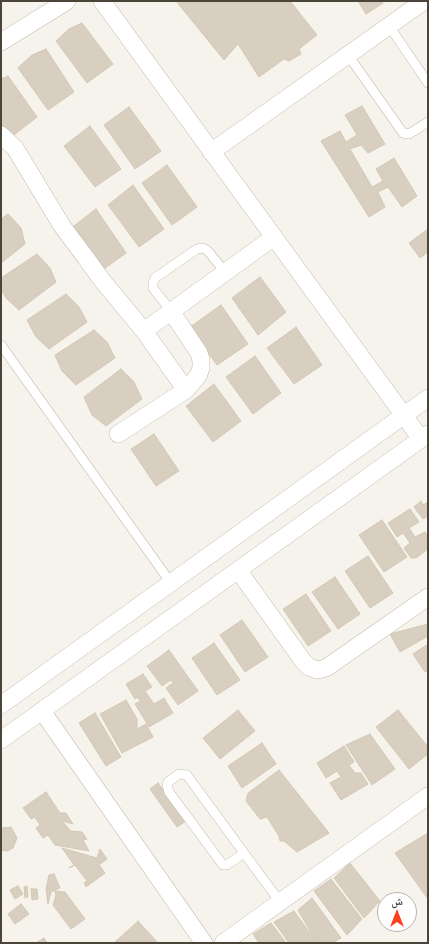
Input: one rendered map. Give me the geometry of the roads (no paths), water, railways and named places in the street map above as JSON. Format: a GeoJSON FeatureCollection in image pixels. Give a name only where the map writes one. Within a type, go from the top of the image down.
{"type":"FeatureCollection","features":[{"type":"Feature","properties":{"kind":"street"},"geometry":{"type":"LineString","coordinates":[[1,42],[67,1]]}},
{"type":"Feature","properties":{"kind":"street"},"geometry":{"type":"LineString","coordinates":[[1,740],[424,436],[404,416],[102,1]]}},
{"type":"Feature","properties":{"kind":"street"},"geometry":{"type":"LineString","coordinates":[[211,152],[424,1]]}},
{"type":"Feature","properties":{"kind":"street"},"geometry":{"type":"LineString","coordinates":[[1,135],[15,148],[62,226],[101,279],[144,331],[186,390]]}},
{"type":"Feature","properties":{"kind":"street"},"geometry":{"type":"LineString","coordinates":[[144,331],[274,237]]}},
{"type":"Feature","properties":{"kind":"street"},"geometry":{"type":"LineString","coordinates":[[118,434],[186,390],[198,376],[201,368],[199,353],[171,311]]}},
{"type":"Feature","properties":{"kind":"street"},"geometry":{"type":"LineString","coordinates":[[1,705],[428,398]]}},
{"type":"Feature","properties":{"kind":"street"},"geometry":{"type":"LineString","coordinates":[[238,570],[303,661],[309,667],[318,670],[326,668],[428,597]]}},
{"type":"Feature","properties":{"kind":"street"},"geometry":{"type":"LineString","coordinates":[[42,711],[204,943]]}},
{"type":"Feature","properties":{"kind":"street"},"geometry":{"type":"LineString","coordinates":[[223,943],[428,796]]}},
{"type":"Feature","properties":{"kind":"lane"},"geometry":{"type":"LineString","coordinates":[[389,26],[428,83]]}},
{"type":"Feature","properties":{"kind":"lane"},"geometry":{"type":"LineString","coordinates":[[348,55],[404,133],[410,134],[428,122]]}},
{"type":"Feature","properties":{"kind":"lane"},"geometry":{"type":"LineString","coordinates":[[171,311],[153,288],[155,278],[197,249],[203,248],[208,251],[225,272]]}},
{"type":"Feature","properties":{"kind":"lane"},"geometry":{"type":"LineString","coordinates":[[1,345],[170,583]]}},
{"type":"Feature","properties":{"kind":"lane"},"geometry":{"type":"LineString","coordinates":[[244,853],[227,865],[223,865],[169,792],[167,785],[168,782],[179,774],[187,775],[280,902]]}}]}
